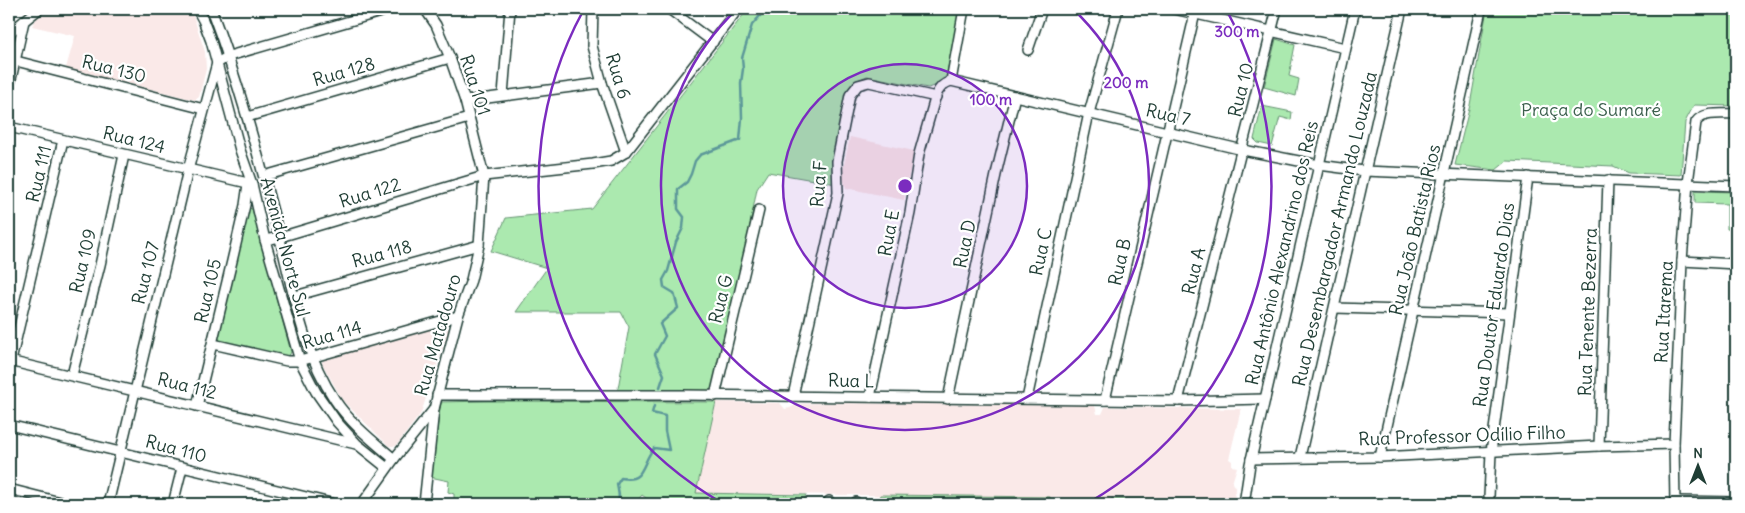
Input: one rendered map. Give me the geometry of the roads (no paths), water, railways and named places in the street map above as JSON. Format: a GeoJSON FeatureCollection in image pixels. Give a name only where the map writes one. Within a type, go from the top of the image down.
{"type":"FeatureCollection","features":[{"type":"Feature","properties":{"kind":"street"},"geometry":{"type":"LineString","coordinates":[[9,33],[39,9]]}},
{"type":"Feature","properties":{"kind":"street","name":"Avenida Norte Sul"},"geometry":{"type":"LineString","coordinates":[[197,9],[204,20],[217,63],[300,362],[323,403],[337,422],[357,444],[387,468]]}},
{"type":"Feature","properties":{"kind":"street","name":"Avenida Norte Sul"},"geometry":{"type":"LineString","coordinates":[[211,9],[229,56],[247,117],[304,331],[313,356],[326,385],[341,408],[394,459]]}},
{"type":"Feature","properties":{"kind":"street"},"geometry":{"type":"LineString","coordinates":[[217,63],[229,56],[391,9]]}},
{"type":"Feature","properties":{"kind":"street","name":"Rua 101"},"geometry":{"type":"LineString","coordinates":[[425,9],[436,25],[466,101],[484,176]]}},
{"type":"Feature","properties":{"kind":"street"},"geometry":{"type":"LineString","coordinates":[[503,95],[510,9]]}},
{"type":"Feature","properties":{"kind":"street","name":"Rua 6"},"geometry":{"type":"LineString","coordinates":[[593,9],[592,46],[602,83],[626,152]]}},
{"type":"Feature","properties":{"kind":"street"},"geometry":{"type":"LineString","coordinates":[[669,9],[713,42]]}},
{"type":"Feature","properties":{"kind":"street"},"geometry":{"type":"LineString","coordinates":[[484,176],[602,163],[611,161],[626,152],[738,9]]}},
{"type":"Feature","properties":{"kind":"street"},"geometry":{"type":"LineString","coordinates":[[951,81],[964,9]]}},
{"type":"Feature","properties":{"kind":"street"},"geometry":{"type":"LineString","coordinates":[[1028,50],[1042,9]]}},
{"type":"Feature","properties":{"kind":"street","name":"Rua C"},"geometry":{"type":"LineString","coordinates":[[1027,399],[1089,113],[1118,9]]}},
{"type":"Feature","properties":{"kind":"street"},"geometry":{"type":"LineString","coordinates":[[1174,9],[1195,11],[1272,32],[1345,48]]}},
{"type":"Feature","properties":{"kind":"street","name":"Rua 10"},"geometry":{"type":"LineString","coordinates":[[1243,150],[1277,9]]}},
{"type":"Feature","properties":{"kind":"street","name":"Rua Antônio Alexandrino dos Reis"},"geometry":{"type":"LineString","coordinates":[[1244,504],[1251,459],[1355,9]]}},
{"type":"Feature","properties":{"kind":"street","name":"Rua Desembargador Armando Louzada"},"geometry":{"type":"LineString","coordinates":[[1300,457],[1402,9]]}},
{"type":"Feature","properties":{"kind":"street","name":"Rua João Batista Rios"},"geometry":{"type":"LineString","coordinates":[[1380,457],[1482,10]]}},
{"type":"Feature","properties":{"kind":"street","name":"Rua B"},"geometry":{"type":"LineString","coordinates":[[1105,400],[1195,11]]}},
{"type":"Feature","properties":{"kind":"street"},"geometry":{"type":"LineString","coordinates":[[9,88],[24,21]]}},
{"type":"Feature","properties":{"kind":"street","name":"Rua 128"},"geometry":{"type":"LineString","coordinates":[[247,117],[450,58]]}},
{"type":"Feature","properties":{"kind":"street","name":"Rua 130"},"geometry":{"type":"LineString","coordinates":[[16,61],[204,109]]}},
{"type":"Feature","properties":{"kind":"street","name":"Rua 107"},"geometry":{"type":"LineString","coordinates":[[108,504],[188,170],[217,63]]}},
{"type":"Feature","properties":{"kind":"street","name":"Rua 7"},"geometry":{"type":"LineString","coordinates":[[951,81],[1243,150],[1319,165],[1364,171],[1736,186]]}},
{"type":"Feature","properties":{"kind":"street","name":"Rua E"},"geometry":{"type":"LineString","coordinates":[[870,398],[901,259],[919,154],[940,87],[944,83],[951,81]]}},
{"type":"Feature","properties":{"kind":"street","name":"Rua F"},"geometry":{"type":"LineString","coordinates":[[792,396],[838,193],[836,161],[850,95],[858,85],[869,82],[936,97]]}},
{"type":"Feature","properties":{"kind":"street"},"geometry":{"type":"LineString","coordinates":[[466,101],[602,83]]}},
{"type":"Feature","properties":{"kind":"street","name":"Rua D"},"geometry":{"type":"LineString","coordinates":[[948,399],[997,170],[1015,96]]}},
{"type":"Feature","properties":{"kind":"street","name":"Rua Itarema"},"geometry":{"type":"LineString","coordinates":[[1675,502],[1674,444],[1682,261],[1688,183],[1696,122],[1704,116],[1736,114]]}},
{"type":"Feature","properties":{"kind":"street"},"geometry":{"type":"LineString","coordinates":[[264,176],[469,118]]}},
{"type":"Feature","properties":{"kind":"street","name":"Rua 124"},"geometry":{"type":"LineString","coordinates":[[9,127],[250,184]]}},
{"type":"Feature","properties":{"kind":"street","name":"Rua 111"},"geometry":{"type":"LineString","coordinates":[[10,361],[63,140]]}},
{"type":"Feature","properties":{"kind":"street"},"geometry":{"type":"LineString","coordinates":[[240,150],[255,147]]}},
{"type":"Feature","properties":{"kind":"street","name":"Rua A"},"geometry":{"type":"LineString","coordinates":[[1178,401],[1207,283],[1243,150]]}},
{"type":"Feature","properties":{"kind":"street","name":"Rua 109"},"geometry":{"type":"LineString","coordinates":[[72,375],[100,265],[124,154]]}},
{"type":"Feature","properties":{"kind":"street","name":"Rua 122"},"geometry":{"type":"LineString","coordinates":[[265,240],[280,238],[484,176]]}},
{"type":"Feature","properties":{"kind":"street","name":"Rua Matadouro"},"geometry":{"type":"LineString","coordinates":[[424,504],[434,409],[458,316],[471,280],[479,245],[484,176]]}},
{"type":"Feature","properties":{"kind":"street","name":"Rua Doutor Eduardo Dias"},"geometry":{"type":"LineString","coordinates":[[1489,497],[1491,452],[1528,177]]}},
{"type":"Feature","properties":{"kind":"street","name":"Rua Tenente Bezerra"},"geometry":{"type":"LineString","coordinates":[[1599,446],[1608,180]]}},
{"type":"Feature","properties":{"kind":"street","name":"Rua 105"},"geometry":{"type":"LineString","coordinates":[[197,406],[250,184]]}},
{"type":"Feature","properties":{"kind":"street","name":"Rua G"},"geometry":{"type":"LineString","coordinates":[[714,396],[760,210]]}},
{"type":"Feature","properties":{"kind":"street","name":"Rua 118"},"geometry":{"type":"LineString","coordinates":[[295,296],[479,245]]}},
{"type":"Feature","properties":{"kind":"street"},"geometry":{"type":"LineString","coordinates":[[1682,261],[1736,264]]}},
{"type":"Feature","properties":{"kind":"street"},"geometry":{"type":"LineString","coordinates":[[1335,308],[1509,314]]}},
{"type":"Feature","properties":{"kind":"street","name":"Rua 114"},"geometry":{"type":"LineString","coordinates":[[213,344],[287,361],[300,362],[313,356],[458,316]]}},
{"type":"Feature","properties":{"kind":"street","name":"Rua 112"},"geometry":{"type":"LineString","coordinates":[[10,361],[357,444]]}},
{"type":"Feature","properties":{"kind":"street","name":"Rua L"},"geometry":{"type":"LineString","coordinates":[[437,395],[792,396],[1178,401],[1265,399]]}},
{"type":"Feature","properties":{"kind":"street"},"geometry":{"type":"LineString","coordinates":[[362,504],[387,468],[434,409]]}},
{"type":"Feature","properties":{"kind":"street","name":"Rua 110"},"geometry":{"type":"LineString","coordinates":[[9,425],[335,504]]}},
{"type":"Feature","properties":{"kind":"street","name":"Rua Professor Odílio Filho"},"geometry":{"type":"LineString","coordinates":[[1251,459],[1380,457],[1674,444]]}},
{"type":"Feature","properties":{"kind":"street"},"geometry":{"type":"LineString","coordinates":[[173,504],[182,468]]}},
{"type":"Feature","properties":{"kind":"street"},"geometry":{"type":"LineString","coordinates":[[9,489],[68,504]]}},
{"type":"Feature","properties":{"kind":"street"},"geometry":{"type":"LineString","coordinates":[[1675,502],[1736,502]]}},
{"type":"Feature","properties":{"kind":"waterway"},"geometry":{"type":"LineString","coordinates":[[660,387],[664,375],[655,354],[665,336],[660,324],[678,308],[674,293],[664,287],[663,280],[668,271],[676,242],[683,228],[684,217],[678,209],[678,189],[687,182],[695,161],[700,155],[740,140],[742,58],[752,25],[766,9]]}},
{"type":"Feature","properties":{"kind":"waterway"},"geometry":{"type":"LineString","coordinates":[[617,504],[619,497],[617,484],[621,478],[629,479],[639,475],[654,448],[669,450],[665,431],[665,416],[652,413],[654,406]]}},
{"type":"Feature","properties":{"kind":"park label","name":"Praça do Sumaré"},"geometry":{"type":"Point","coordinates":[1591,110]}}]}
